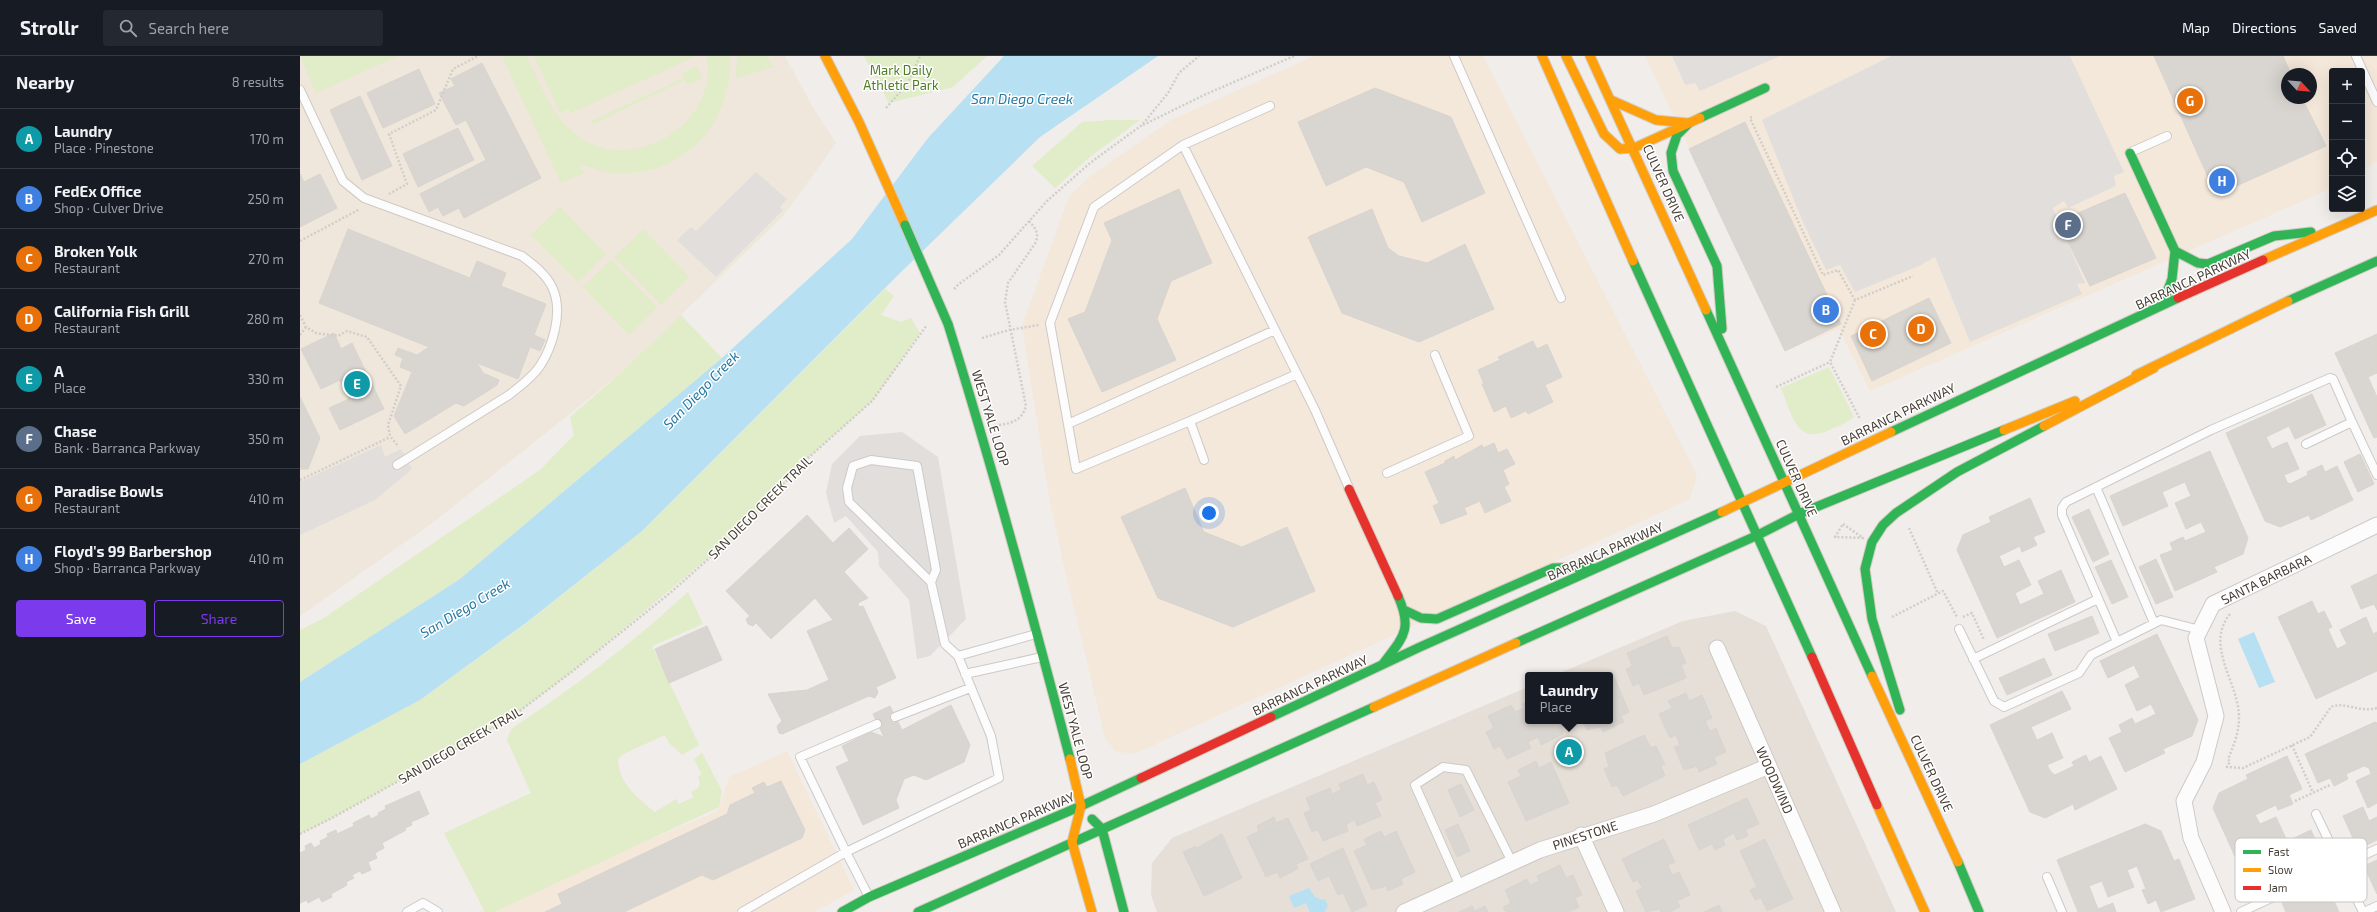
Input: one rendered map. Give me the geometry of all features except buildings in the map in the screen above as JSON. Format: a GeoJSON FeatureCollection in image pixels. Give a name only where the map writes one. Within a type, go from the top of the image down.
{"type":"FeatureCollection","features":[{"type":"Feature","properties":{"kind":"main road","name":"WEST YALE LOOP"},"geometry":{"type":"LineString","coordinates":[[825,56],[859,122],[948,324],[981,429],[1037,634],[1081,806],[1102,829],[1124,912]]}},
{"type":"Feature","properties":{"kind":"main road"},"geometry":{"type":"LineString","coordinates":[[1542,56],[1758,535],[1925,912]]}},
{"type":"Feature","properties":{"kind":"main road"},"geometry":{"type":"LineString","coordinates":[[1566,56],[1604,134],[1620,149],[1634,148],[1765,88]]}},
{"type":"Feature","properties":{"kind":"main road","name":"CULVER DRIVE"},"geometry":{"type":"LineString","coordinates":[[1590,56],[1634,148],[1799,514],[1958,860],[1979,912]]}},
{"type":"Feature","properties":{"kind":"main road"},"geometry":{"type":"LineString","coordinates":[[1611,100],[1656,120],[1690,123]]}},
{"type":"Feature","properties":{"kind":"main road"},"geometry":{"type":"LineString","coordinates":[[1690,123],[1677,135],[1671,153],[1673,171],[1717,266],[1724,346]]}},
{"type":"Feature","properties":{"kind":"main road"},"geometry":{"type":"LineString","coordinates":[[2130,153],[2175,251],[2172,279],[2162,305]]}},
{"type":"Feature","properties":{"kind":"main road","name":"BARRANCA PARKWAY"},"geometry":{"type":"LineString","coordinates":[[842,912],[869,897],[1081,806],[1383,665],[1743,503],[2162,305],[2377,210]]}},
{"type":"Feature","properties":{"kind":"main road"},"geometry":{"type":"LineString","coordinates":[[2175,251],[2198,263],[2208,264],[2274,236],[2335,228]]}},
{"type":"Feature","properties":{"kind":"main road"},"geometry":{"type":"LineString","coordinates":[[1927,793],[1872,619],[1864,569],[1872,542],[1883,525],[1896,513],[1957,472],[2258,314],[2377,261]]}},
{"type":"Feature","properties":{"kind":"main road"},"geometry":{"type":"LineString","coordinates":[[918,912],[1758,535],[1799,514],[2154,368]]}},
{"type":"Feature","properties":{"kind":"main road"},"geometry":{"type":"LineString","coordinates":[[1350,489],[1404,610],[1405,633],[1383,665]]}},
{"type":"Feature","properties":{"kind":"main road"},"geometry":{"type":"LineString","coordinates":[[1404,610],[1421,618],[1437,619],[1553,568],[1600,567]]}},
{"type":"Feature","properties":{"kind":"main road","name":"WEST YALE LOOP"},"geometry":{"type":"LineString","coordinates":[[1081,806],[1072,842],[1092,912]]}},
{"type":"Feature","properties":{"kind":"street","name":"SANTA BARBARA"},"geometry":{"type":"LineString","coordinates":[[2223,912],[2191,838],[2184,801],[2204,762],[2216,716],[2196,638],[2213,604],[2377,526]]}},
{"type":"Feature","properties":{"kind":"street","name":"WOODWIND"},"geometry":{"type":"LineString","coordinates":[[1717,648],[1833,912]]}},
{"type":"Feature","properties":{"kind":"street","name":"PINESTONE"},"geometry":{"type":"LineString","coordinates":[[1404,912],[1540,850],[1581,835],[1654,814],[1769,766]]}},
{"type":"Feature","properties":{"kind":"street"},"geometry":{"type":"LineString","coordinates":[[1581,835],[1616,912]]}},
{"type":"Feature","properties":{"kind":"lane"},"geometry":{"type":"LineString","coordinates":[[1454,56],[1561,298]]}},
{"type":"Feature","properties":{"kind":"lane"},"geometry":{"type":"LineString","coordinates":[[2356,56],[2377,102]]}},
{"type":"Feature","properties":{"kind":"lane"},"geometry":{"type":"LineString","coordinates":[[300,90],[343,181],[364,198],[522,256],[540,270],[553,289],[557,308],[553,333],[547,352],[540,366],[526,382],[509,395],[397,465]]}},
{"type":"Feature","properties":{"kind":"lane"},"geometry":{"type":"LineString","coordinates":[[1270,106],[1183,145],[1094,207],[1050,323],[1076,469],[1297,374]]}},
{"type":"Feature","properties":{"kind":"lane"},"geometry":{"type":"LineString","coordinates":[[2130,153],[2167,136]]}},
{"type":"Feature","properties":{"kind":"lane"},"geometry":{"type":"LineString","coordinates":[[1183,145],[1297,374],[1350,489]]}},
{"type":"Feature","properties":{"kind":"lane"},"geometry":{"type":"LineString","coordinates":[[1068,424],[1275,330]]}},
{"type":"Feature","properties":{"kind":"lane"},"geometry":{"type":"LineString","coordinates":[[1387,472],[1469,436],[1435,356]]}},
{"type":"Feature","properties":{"kind":"lane"},"geometry":{"type":"LineString","coordinates":[[2117,642],[2062,515],[2062,508],[2066,502],[2211,430],[2330,378],[2335,381],[2352,422],[2374,462],[2377,475]]}},
{"type":"Feature","properties":{"kind":"lane"},"geometry":{"type":"LineString","coordinates":[[1190,421],[1204,460]]}},
{"type":"Feature","properties":{"kind":"lane"},"geometry":{"type":"LineString","coordinates":[[2306,444],[2352,422]]}},
{"type":"Feature","properties":{"kind":"lane"},"geometry":{"type":"LineString","coordinates":[[742,912],[846,852],[999,778],[991,736],[958,656],[945,644],[931,582],[849,502],[847,488],[853,466],[871,460],[917,466],[936,570],[931,582]]}},
{"type":"Feature","properties":{"kind":"lane"},"geometry":{"type":"LineString","coordinates":[[2096,487],[2154,623]]}},
{"type":"Feature","properties":{"kind":"lane"},"geometry":{"type":"LineString","coordinates":[[1973,659],[2098,599]]}},
{"type":"Feature","properties":{"kind":"lane"},"geometry":{"type":"LineString","coordinates":[[1959,629],[1994,701],[2004,707],[2079,673],[2091,655],[2161,620],[2200,630]]}},
{"type":"Feature","properties":{"kind":"lane"},"geometry":{"type":"LineString","coordinates":[[958,656],[1037,634]]}},
{"type":"Feature","properties":{"kind":"lane"},"geometry":{"type":"LineString","coordinates":[[965,674],[1043,657]]}},
{"type":"Feature","properties":{"kind":"lane"},"geometry":{"type":"LineString","coordinates":[[895,717],[970,688]]}},
{"type":"Feature","properties":{"kind":"lane"},"geometry":{"type":"LineString","coordinates":[[869,897],[800,757],[877,724]]}},
{"type":"Feature","properties":{"kind":"lane"},"geometry":{"type":"LineString","coordinates":[[1460,886],[1415,785],[1443,767],[1466,770],[1512,862]]}},
{"type":"Feature","properties":{"kind":"lane"},"geometry":{"type":"LineString","coordinates":[[2316,814],[2328,838]]}},
{"type":"Feature","properties":{"kind":"lane"},"geometry":{"type":"LineString","coordinates":[[2367,854],[2377,849]]}},
{"type":"Feature","properties":{"kind":"lane"},"geometry":{"type":"LineString","coordinates":[[2047,877],[2062,912]]}},
{"type":"Feature","properties":{"kind":"lane"},"geometry":{"type":"LineString","coordinates":[[2241,912],[2262,902]]}},
{"type":"Feature","properties":{"kind":"lane"},"geometry":{"type":"LineString","coordinates":[[2359,902],[2364,912],[2377,906]]}},
{"type":"Feature","properties":{"kind":"lane"},"geometry":{"type":"LineString","coordinates":[[407,912],[423,903],[438,912]]}},
{"type":"Feature","properties":{"kind":"path"},"geometry":{"type":"LineString","coordinates":[[300,241],[407,184],[389,134],[436,110],[453,69],[478,56]]}},
{"type":"Feature","properties":{"kind":"path"},"geometry":{"type":"LineString","coordinates":[[886,108],[908,83],[920,56]]}},
{"type":"Feature","properties":{"kind":"path"},"geometry":{"type":"LineString","coordinates":[[1142,125],[1168,94],[1179,73],[1199,56]]}},
{"type":"Feature","properties":{"kind":"path"},"geometry":{"type":"LineString","coordinates":[[949,296],[959,284],[999,255],[1047,201],[1090,163],[1142,125],[1204,95],[1294,56]]}},
{"type":"Feature","properties":{"kind":"path"},"geometry":{"type":"LineString","coordinates":[[1750,118],[1823,275],[1838,270],[1855,300]]}},
{"type":"Feature","properties":{"kind":"path"},"geometry":{"type":"LineString","coordinates":[[981,429],[1011,423],[1022,417],[1024,412],[1024,398],[1005,312],[1006,292],[1013,275],[1034,247],[1038,236],[1036,228],[1029,221]]}},
{"type":"Feature","properties":{"kind":"path"},"geometry":{"type":"LineString","coordinates":[[1776,387],[1830,362],[1855,300],[1913,276]]}},
{"type":"Feature","properties":{"kind":"path"},"geometry":{"type":"LineString","coordinates":[[300,315],[306,327],[316,332],[338,336],[347,331],[367,337],[400,386],[388,425],[390,437],[398,446]]}},
{"type":"Feature","properties":{"kind":"path","name":"SAN DIEGO CREEK TRAIL"},"geometry":{"type":"LineString","coordinates":[[300,834],[334,817],[509,719],[574,670],[658,602],[740,531],[808,458],[872,401],[930,321]]}},
{"type":"Feature","properties":{"kind":"path"},"geometry":{"type":"LineString","coordinates":[[300,335],[306,327]]}},
{"type":"Feature","properties":{"kind":"path"},"geometry":{"type":"LineString","coordinates":[[982,338],[1009,330],[1030,327]]}},
{"type":"Feature","properties":{"kind":"path"},"geometry":{"type":"LineString","coordinates":[[1830,362],[1860,419]]}},
{"type":"Feature","properties":{"kind":"path"},"geometry":{"type":"LineString","coordinates":[[300,480],[390,437]]}},
{"type":"Feature","properties":{"kind":"path"},"geometry":{"type":"LineString","coordinates":[[1844,524],[1853,531],[1863,538],[1835,537],[1844,524]]}},
{"type":"Feature","properties":{"kind":"path"},"geometry":{"type":"LineString","coordinates":[[1907,525],[1938,594]]}},
{"type":"Feature","properties":{"kind":"path"},"geometry":{"type":"LineString","coordinates":[[1892,617],[1943,591],[1958,619],[1972,613],[1985,642]]}},
{"type":"Feature","properties":{"kind":"path"},"geometry":{"type":"LineString","coordinates":[[2234,611],[2221,627],[2220,636],[2222,656],[2234,688],[2239,716],[2238,738],[2228,759],[2230,762],[2227,767],[2243,768],[2310,737],[2331,706],[2342,704],[2358,710],[2377,708]]}},
{"type":"Feature","properties":{"kind":"path"},"geometry":{"type":"LineString","coordinates":[[2292,745],[2313,793]]}},
{"type":"Feature","properties":{"kind":"path"},"geometry":{"type":"LineString","coordinates":[[2295,800],[2330,785]]}},
{"type":"Feature","properties":{"kind":"shaded area"},"geometry":{"type":"Polygon","coordinates":[[[300,56],[785,56],[814,109],[836,143],[784,215],[621,373],[435,521],[300,616],[300,56]]]}},
{"type":"Feature","properties":{"kind":"shaded area"},"geometry":{"type":"Polygon","coordinates":[[[1314,56],[1483,56],[1697,475],[1690,499],[1134,754],[1115,751],[1105,738],[1060,549],[1049,497],[1022,326],[1069,196],[1093,174],[1171,120],[1314,56]]]}},
{"type":"Feature","properties":{"kind":"shaded area"},"geometry":{"type":"Polygon","coordinates":[[[1645,56],[2377,56],[2377,161],[2365,168],[2365,68],[2329,68],[2329,189],[1870,391],[1839,329],[1785,351],[1645,56]]]}},
{"type":"Feature","properties":{"kind":"shaded area"},"geometry":{"type":"Polygon","coordinates":[[[1672,56],[1780,56],[1700,91],[1695,83],[1685,85],[1672,56]]]}},
{"type":"Feature","properties":{"kind":"shaded area"},"geometry":{"type":"Polygon","coordinates":[[[1891,56],[2070,56],[2124,172],[2114,176],[2116,186],[2068,208],[2064,201],[2053,208],[2085,283],[2077,284],[2082,294],[1970,342],[1935,257],[1919,266],[1855,292],[1840,265],[1826,270],[1802,220],[1762,120],[1891,56]]]}},
{"type":"Feature","properties":{"kind":"shaded area"},"geometry":{"type":"Polygon","coordinates":[[[756,172],[787,199],[780,207],[783,210],[716,277],[677,240],[691,227],[696,231],[756,172]]]}},
{"type":"Feature","properties":{"kind":"shaded area"},"geometry":{"type":"Polygon","coordinates":[[[902,432],[938,457],[966,619],[930,656],[917,659],[909,600],[879,566],[878,552],[846,516],[834,523],[826,493],[832,464],[860,436],[902,432]]]}},
{"type":"Feature","properties":{"kind":"shaded area"},"geometry":{"type":"Polygon","coordinates":[[[381,445],[385,457],[401,449],[412,469],[375,500],[300,535],[300,482],[381,445]]]}},
{"type":"Feature","properties":{"kind":"shaded area"},"geometry":{"type":"Polygon","coordinates":[[[1735,611],[1766,626],[1896,912],[1157,912],[1151,895],[1152,863],[1172,838],[1525,688],[1525,724],[1613,724],[1613,672],[1562,672],[1683,621],[1735,611]]]}},
{"type":"Feature","properties":{"kind":"shaded area"},"geometry":{"type":"Polygon","coordinates":[[[787,751],[854,890],[814,912],[478,912],[718,811],[729,777],[787,751]]]}},
{"type":"Feature","properties":{"kind":"green space"},"geometry":{"type":"Polygon","coordinates":[[[300,56],[398,56],[316,93],[300,56]]]}},
{"type":"Feature","properties":{"kind":"green space"},"geometry":{"type":"Polygon","coordinates":[[[502,56],[527,56],[542,90],[554,110],[561,120],[579,137],[601,147],[624,150],[647,146],[668,136],[686,121],[700,102],[707,80],[707,56],[730,56],[729,80],[723,102],[714,122],[701,140],[684,154],[665,165],[643,172],[614,173],[580,164],[584,173],[561,183],[502,56]]]}},
{"type":"Feature","properties":{"kind":"green space"},"geometry":{"type":"Polygon","coordinates":[[[534,56],[694,57],[571,113],[569,109],[560,113],[534,56]]]}},
{"type":"Feature","properties":{"kind":"green space"},"geometry":{"type":"Polygon","coordinates":[[[737,56],[766,56],[774,67],[736,78],[737,56]]]}},
{"type":"Feature","properties":{"kind":"green space","name":"Mark Daily Athletic Park"},"geometry":{"type":"Polygon","coordinates":[[[864,56],[987,56],[953,87],[889,103],[864,56]]]}},
{"type":"Feature","properties":{"kind":"green space"},"geometry":{"type":"Polygon","coordinates":[[[697,66],[702,78],[687,85],[685,80],[593,124],[591,121],[684,78],[682,73],[697,66]]]}},
{"type":"Feature","properties":{"kind":"green space"},"geometry":{"type":"Polygon","coordinates":[[[1140,120],[1091,156],[1055,188],[1032,166],[1082,122],[1140,120]]]}},
{"type":"Feature","properties":{"kind":"green space"},"geometry":{"type":"Polygon","coordinates":[[[560,207],[606,254],[578,282],[531,235],[560,207]]]}},
{"type":"Feature","properties":{"kind":"green space"},"geometry":{"type":"Polygon","coordinates":[[[643,229],[689,277],[661,305],[614,257],[643,229]]]}},
{"type":"Feature","properties":{"kind":"green space"},"geometry":{"type":"Polygon","coordinates":[[[611,260],[657,307],[629,335],[583,287],[611,260]]]}},
{"type":"Feature","properties":{"kind":"green space"},"geometry":{"type":"Polygon","coordinates":[[[885,289],[894,296],[881,315],[901,322],[911,318],[920,333],[872,401],[808,458],[740,531],[574,670],[509,719],[334,817],[300,834],[300,764],[420,700],[527,623],[642,531],[885,289]]]}},
{"type":"Feature","properties":{"kind":"green space"},"geometry":{"type":"Polygon","coordinates":[[[681,315],[722,358],[460,579],[300,682],[300,630],[324,618],[540,470],[574,435],[570,417],[621,373],[681,315]]]}},
{"type":"Feature","properties":{"kind":"green space"},"geometry":{"type":"Polygon","coordinates":[[[1829,367],[1854,417],[1829,430],[1818,434],[1809,434],[1796,424],[1781,388],[1829,367]]]}},
{"type":"Feature","properties":{"kind":"green space"},"geometry":{"type":"Polygon","coordinates":[[[688,592],[703,624],[652,646],[699,745],[682,755],[669,743],[665,735],[623,754],[618,759],[619,767],[621,775],[630,789],[655,812],[676,799],[679,804],[694,797],[691,792],[698,788],[700,784],[698,776],[702,775],[694,759],[702,753],[722,791],[719,807],[494,912],[485,912],[444,833],[531,793],[507,740],[511,729],[558,697],[602,664],[645,630],[688,592]]]}},
{"type":"Feature","properties":{"kind":"water","name":"San Diego Creek"},"geometry":{"type":"Polygon","coordinates":[[[1004,56],[1158,56],[1040,137],[899,274],[642,531],[526,623],[420,700],[300,764],[300,682],[460,579],[722,358],[852,239],[928,138],[1004,56]]]}},
{"type":"Feature","properties":{"kind":"water"},"geometry":{"type":"Polygon","coordinates":[[[2254,632],[2275,682],[2259,688],[2238,639],[2254,632]]]}},
{"type":"Feature","properties":{"kind":"water"},"geometry":{"type":"Polygon","coordinates":[[[1309,888],[1315,897],[1322,900],[1325,899],[1328,906],[1324,912],[1310,912],[1306,903],[1294,908],[1289,896],[1309,888]]]}},
{"type":"Feature","properties":{"kind":"traffic: fast"},"geometry":{"type":"LineString","coordinates":[[1700,118],[1765,88]]}},
{"type":"Feature","properties":{"kind":"traffic: fast"},"geometry":{"type":"LineString","coordinates":[[1689,123],[1677,135],[1671,153],[1673,171],[1717,266],[1722,329]]}},
{"type":"Feature","properties":{"kind":"traffic: fast"},"geometry":{"type":"LineString","coordinates":[[2130,153],[2175,251],[2172,279],[2162,305]]}},
{"type":"Feature","properties":{"kind":"traffic: fast"},"geometry":{"type":"LineString","coordinates":[[905,225],[948,324]]}},
{"type":"Feature","properties":{"kind":"traffic: fast"},"geometry":{"type":"LineString","coordinates":[[2175,251],[2198,263],[2208,264],[2274,236],[2311,232]]}},
{"type":"Feature","properties":{"kind":"traffic: fast"},"geometry":{"type":"LineString","coordinates":[[1633,261],[1812,657]]}},
{"type":"Feature","properties":{"kind":"traffic: fast"},"geometry":{"type":"LineString","coordinates":[[2288,301],[2377,261]]}},
{"type":"Feature","properties":{"kind":"traffic: fast"},"geometry":{"type":"LineString","coordinates":[[1891,432],[2178,298]]}},
{"type":"Feature","properties":{"kind":"traffic: fast"},"geometry":{"type":"LineString","coordinates":[[1706,310],[1872,676]]}},
{"type":"Feature","properties":{"kind":"traffic: fast"},"geometry":{"type":"LineString","coordinates":[[948,324],[1012,541],[1070,759]]}},
{"type":"Feature","properties":{"kind":"traffic: fast"},"geometry":{"type":"LineString","coordinates":[[1900,710],[1872,619],[1865,569],[1872,542],[1883,525],[1896,513],[1957,472],[2044,426]]}},
{"type":"Feature","properties":{"kind":"traffic: fast"},"geometry":{"type":"LineString","coordinates":[[1516,643],[1758,535],[1799,514],[2004,430]]}},
{"type":"Feature","properties":{"kind":"traffic: fast"},"geometry":{"type":"LineString","coordinates":[[1271,717],[1420,647],[1722,512]]}},
{"type":"Feature","properties":{"kind":"traffic: fast"},"geometry":{"type":"LineString","coordinates":[[1404,610],[1421,618],[1437,619],[1553,568],[1591,567]]}},
{"type":"Feature","properties":{"kind":"traffic: fast"},"geometry":{"type":"LineString","coordinates":[[1383,664],[1396,647],[1404,633],[1405,617],[1398,596]]}},
{"type":"Feature","properties":{"kind":"traffic: fast"},"geometry":{"type":"LineString","coordinates":[[918,912],[1374,707]]}},
{"type":"Feature","properties":{"kind":"traffic: fast"},"geometry":{"type":"LineString","coordinates":[[842,912],[869,897],[1081,806],[1141,778]]}},
{"type":"Feature","properties":{"kind":"traffic: fast"},"geometry":{"type":"LineString","coordinates":[[1092,819],[1102,829],[1124,912]]}},
{"type":"Feature","properties":{"kind":"traffic: fast"},"geometry":{"type":"LineString","coordinates":[[1958,862],[1979,912]]}},
{"type":"Feature","properties":{"kind":"traffic: slow"},"geometry":{"type":"LineString","coordinates":[[825,56],[859,122],[905,225]]}},
{"type":"Feature","properties":{"kind":"traffic: slow"},"geometry":{"type":"LineString","coordinates":[[1542,56],[1633,261]]}},
{"type":"Feature","properties":{"kind":"traffic: slow"},"geometry":{"type":"LineString","coordinates":[[1566,56],[1604,134],[1620,149],[1634,148],[1700,118]]}},
{"type":"Feature","properties":{"kind":"traffic: slow"},"geometry":{"type":"LineString","coordinates":[[1590,56],[1706,310]]}},
{"type":"Feature","properties":{"kind":"traffic: slow"},"geometry":{"type":"LineString","coordinates":[[1611,100],[1656,120],[1688,123]]}},
{"type":"Feature","properties":{"kind":"traffic: slow"},"geometry":{"type":"LineString","coordinates":[[2263,260],[2377,210]]}},
{"type":"Feature","properties":{"kind":"traffic: slow"},"geometry":{"type":"LineString","coordinates":[[2136,375],[2288,301]]}},
{"type":"Feature","properties":{"kind":"traffic: slow"},"geometry":{"type":"LineString","coordinates":[[2044,426],[2154,368]]}},
{"type":"Feature","properties":{"kind":"traffic: slow"},"geometry":{"type":"LineString","coordinates":[[2004,430],[2075,401]]}},
{"type":"Feature","properties":{"kind":"traffic: slow"},"geometry":{"type":"LineString","coordinates":[[1722,512],[1891,432]]}},
{"type":"Feature","properties":{"kind":"traffic: slow"},"geometry":{"type":"LineString","coordinates":[[1374,707],[1516,643]]}},
{"type":"Feature","properties":{"kind":"traffic: slow"},"geometry":{"type":"LineString","coordinates":[[1872,676],[1958,862]]}},
{"type":"Feature","properties":{"kind":"traffic: slow"},"geometry":{"type":"LineString","coordinates":[[1070,759],[1081,806],[1072,842],[1092,912]]}},
{"type":"Feature","properties":{"kind":"traffic: slow"},"geometry":{"type":"LineString","coordinates":[[1877,805],[1925,912]]}},
{"type":"Feature","properties":{"kind":"traffic: jam"},"geometry":{"type":"LineString","coordinates":[[2178,298],[2263,260]]}},
{"type":"Feature","properties":{"kind":"traffic: jam"},"geometry":{"type":"LineString","coordinates":[[1349,489],[1398,596]]}},
{"type":"Feature","properties":{"kind":"traffic: jam"},"geometry":{"type":"LineString","coordinates":[[1812,657],[1877,805]]}},
{"type":"Feature","properties":{"kind":"traffic: jam"},"geometry":{"type":"LineString","coordinates":[[1141,778],[1271,717]]}},
{"type":"Feature","properties":{"kind":"place","name":"Paradise Bowls"},"geometry":{"type":"Point","coordinates":[2190,101]}},
{"type":"Feature","properties":{"kind":"place","name":"Floyd's 99 Barbershop"},"geometry":{"type":"Point","coordinates":[2222,181]}},
{"type":"Feature","properties":{"kind":"place","name":"Chase"},"geometry":{"type":"Point","coordinates":[2068,225]}},
{"type":"Feature","properties":{"kind":"place","name":"FedEx Office"},"geometry":{"type":"Point","coordinates":[1826,310]}},
{"type":"Feature","properties":{"kind":"place","name":"California Fish Grill"},"geometry":{"type":"Point","coordinates":[1921,329]}},
{"type":"Feature","properties":{"kind":"place","name":"Broken Yolk"},"geometry":{"type":"Point","coordinates":[1873,334]}},
{"type":"Feature","properties":{"kind":"place","name":"A"},"geometry":{"type":"Point","coordinates":[357,384]}},
{"type":"Feature","properties":{"kind":"place","name":"Laundry"},"geometry":{"type":"Point","coordinates":[1569,752]}}]}
